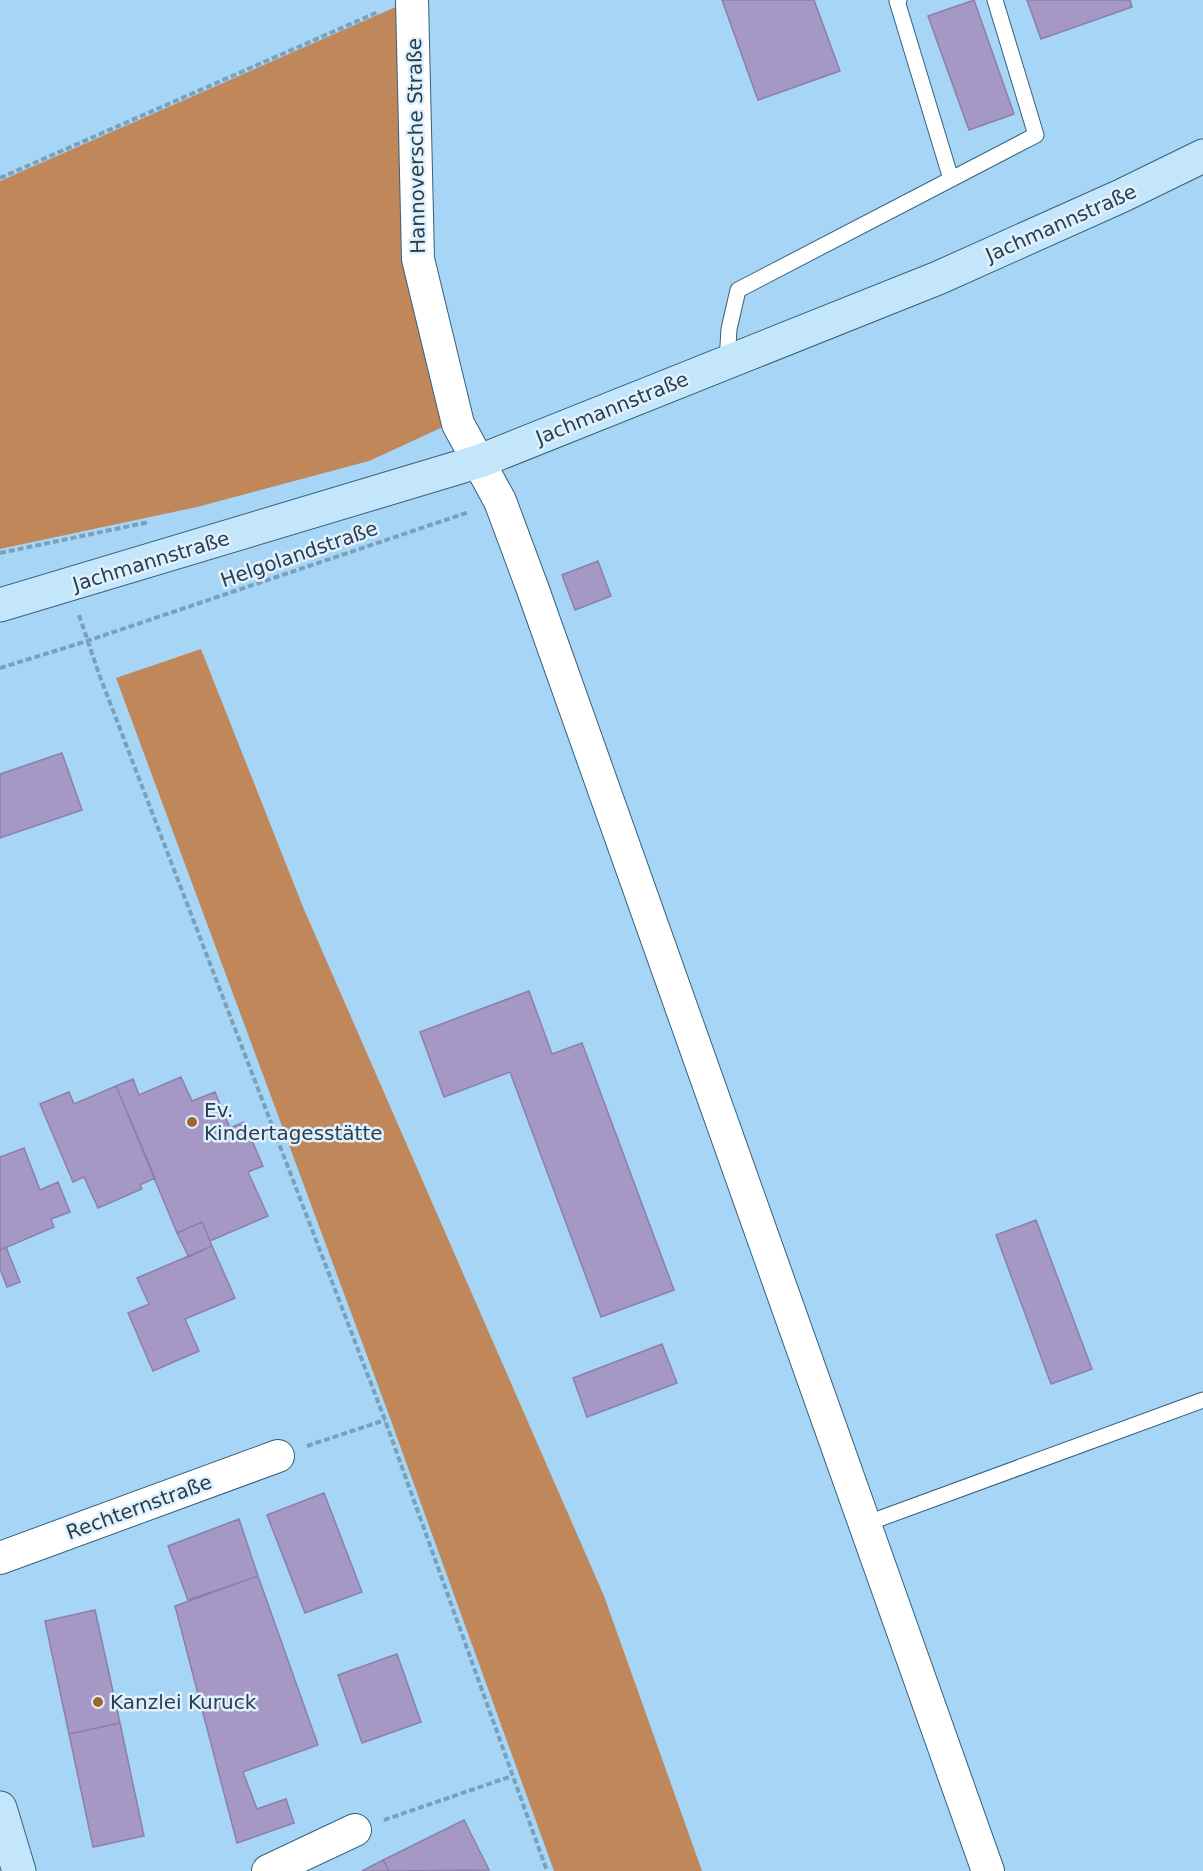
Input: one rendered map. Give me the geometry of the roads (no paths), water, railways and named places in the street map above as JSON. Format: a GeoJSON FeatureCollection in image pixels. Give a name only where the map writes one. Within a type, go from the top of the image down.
{"type":"FeatureCollection","features":[{"type":"Feature","properties":{"kind":"street","name":"Hannoversche Straße"},"geometry":{"type":"LineString","coordinates":[[398,5],[418,259],[458,424],[500,501],[988,1871]]}},
{"type":"Feature","properties":{"kind":"street","name":"Jachmannstraße"},"geometry":{"type":"LineString","coordinates":[[0,605],[480,461],[938,278],[1121,196],[1203,156]]}},
{"type":"Feature","properties":{"kind":"street","name":"Rechternstraße"},"geometry":{"type":"LineString","coordinates":[[0,1558],[278,1456]]}},
{"type":"Feature","properties":{"kind":"street"},"geometry":{"type":"LineString","coordinates":[[0,1808],[19,1871]]}},
{"type":"Feature","properties":{"kind":"street"},"geometry":{"type":"LineString","coordinates":[[268,1871],[355,1830]]}},
{"type":"Feature","properties":{"kind":"lane"},"geometry":{"type":"LineString","coordinates":[[899,0],[897,1],[951,179]]}},
{"type":"Feature","properties":{"kind":"lane"},"geometry":{"type":"LineString","coordinates":[[727,362],[729,329],[738,290],[1036,135],[996,0]]}},
{"type":"Feature","properties":{"kind":"lane"},"geometry":{"type":"LineString","coordinates":[[865,1524],[1203,1400]]}},
{"type":"Feature","properties":{"kind":"place","name":"Ev. Kindertagesstätte"},"geometry":{"type":"Point","coordinates":[192,1122]}},
{"type":"Feature","properties":{"kind":"place","name":"Kanzlei Kuruck"},"geometry":{"type":"Point","coordinates":[98,1702]}}]}
